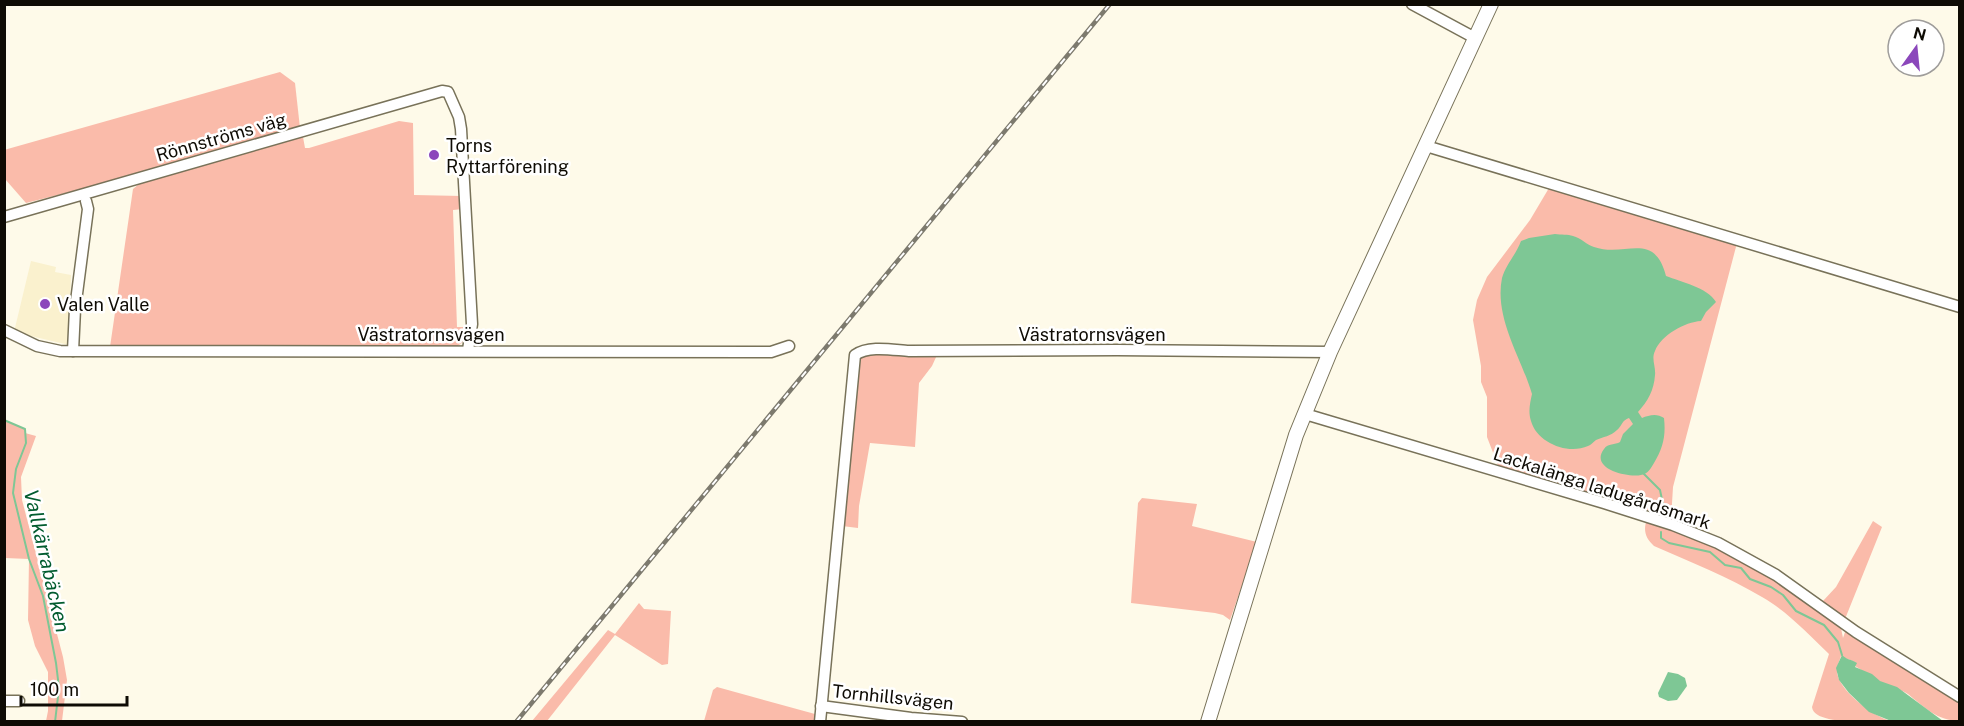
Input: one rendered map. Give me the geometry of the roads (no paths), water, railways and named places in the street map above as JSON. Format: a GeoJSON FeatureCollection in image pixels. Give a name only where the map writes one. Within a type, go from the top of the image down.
{"type":"FeatureCollection","features":[{"type":"Feature","properties":{"kind":"main road"},"geometry":{"type":"LineString","coordinates":[[1208,722],[1278,492],[1305,414],[1330,352],[1491,4]]}},
{"type":"Feature","properties":{"kind":"street"},"geometry":{"type":"LineString","coordinates":[[1412,4],[1475,38]]}},
{"type":"Feature","properties":{"kind":"street","name":"Rönnströms väg"},"geometry":{"type":"LineString","coordinates":[[4,217],[442,91],[448,92],[459,117],[461,129],[472,324],[468,350]]}},
{"type":"Feature","properties":{"kind":"street"},"geometry":{"type":"LineString","coordinates":[[1426,146],[1959,306]]}},
{"type":"Feature","properties":{"kind":"street"},"geometry":{"type":"LineString","coordinates":[[73,351],[75,309],[88,209],[86,201]]}},
{"type":"Feature","properties":{"kind":"street","name":"Västratornsvägen"},"geometry":{"type":"LineString","coordinates":[[4,330],[47,350],[73,351],[771,352],[789,346]]}},
{"type":"Feature","properties":{"kind":"street","name":"Västratornsvägen"},"geometry":{"type":"LineString","coordinates":[[821,706],[855,356],[860,352],[878,349],[1330,352]]}},
{"type":"Feature","properties":{"kind":"street","name":"Lackalänga ladugårdsmark"},"geometry":{"type":"LineString","coordinates":[[1305,414],[1604,503],[1673,525],[1718,543],[1776,575],[1856,632],[1959,697]]}},
{"type":"Feature","properties":{"kind":"street"},"geometry":{"type":"LineString","coordinates":[[4,701],[19,701]]}},
{"type":"Feature","properties":{"kind":"street"},"geometry":{"type":"LineString","coordinates":[[820,722],[821,706]]}},
{"type":"Feature","properties":{"kind":"street","name":"Tornhillsvägen"},"geometry":{"type":"LineString","coordinates":[[821,706],[911,718],[963,722]]}},
{"type":"Feature","properties":{"kind":"waterway","name":"Vallkärrabäcken"},"geometry":{"type":"LineString","coordinates":[[4,420],[25,429],[26,443],[16,469],[13,493],[29,559],[43,596],[56,663],[59,688],[55,722]]}},
{"type":"Feature","properties":{"kind":"waterway"},"geometry":{"type":"LineString","coordinates":[[1643,473],[1660,490],[1665,514]]}},
{"type":"Feature","properties":{"kind":"waterway"},"geometry":{"type":"LineString","coordinates":[[1661,532],[1661,538],[1669,543],[1710,552],[1725,565],[1741,568],[1750,579],[1771,587],[1783,595],[1796,611],[1824,625],[1838,642],[1842,655]]}},
{"type":"Feature","properties":{"kind":"railway"},"geometry":{"type":"LineString","coordinates":[[516,722],[1110,4]]}},
{"type":"Feature","properties":{"kind":"place","name":"Torns Ryttarförening"},"geometry":{"type":"Point","coordinates":[434,155]}},
{"type":"Feature","properties":{"kind":"place","name":"Valen Valle"},"geometry":{"type":"Point","coordinates":[45,304]}}]}
